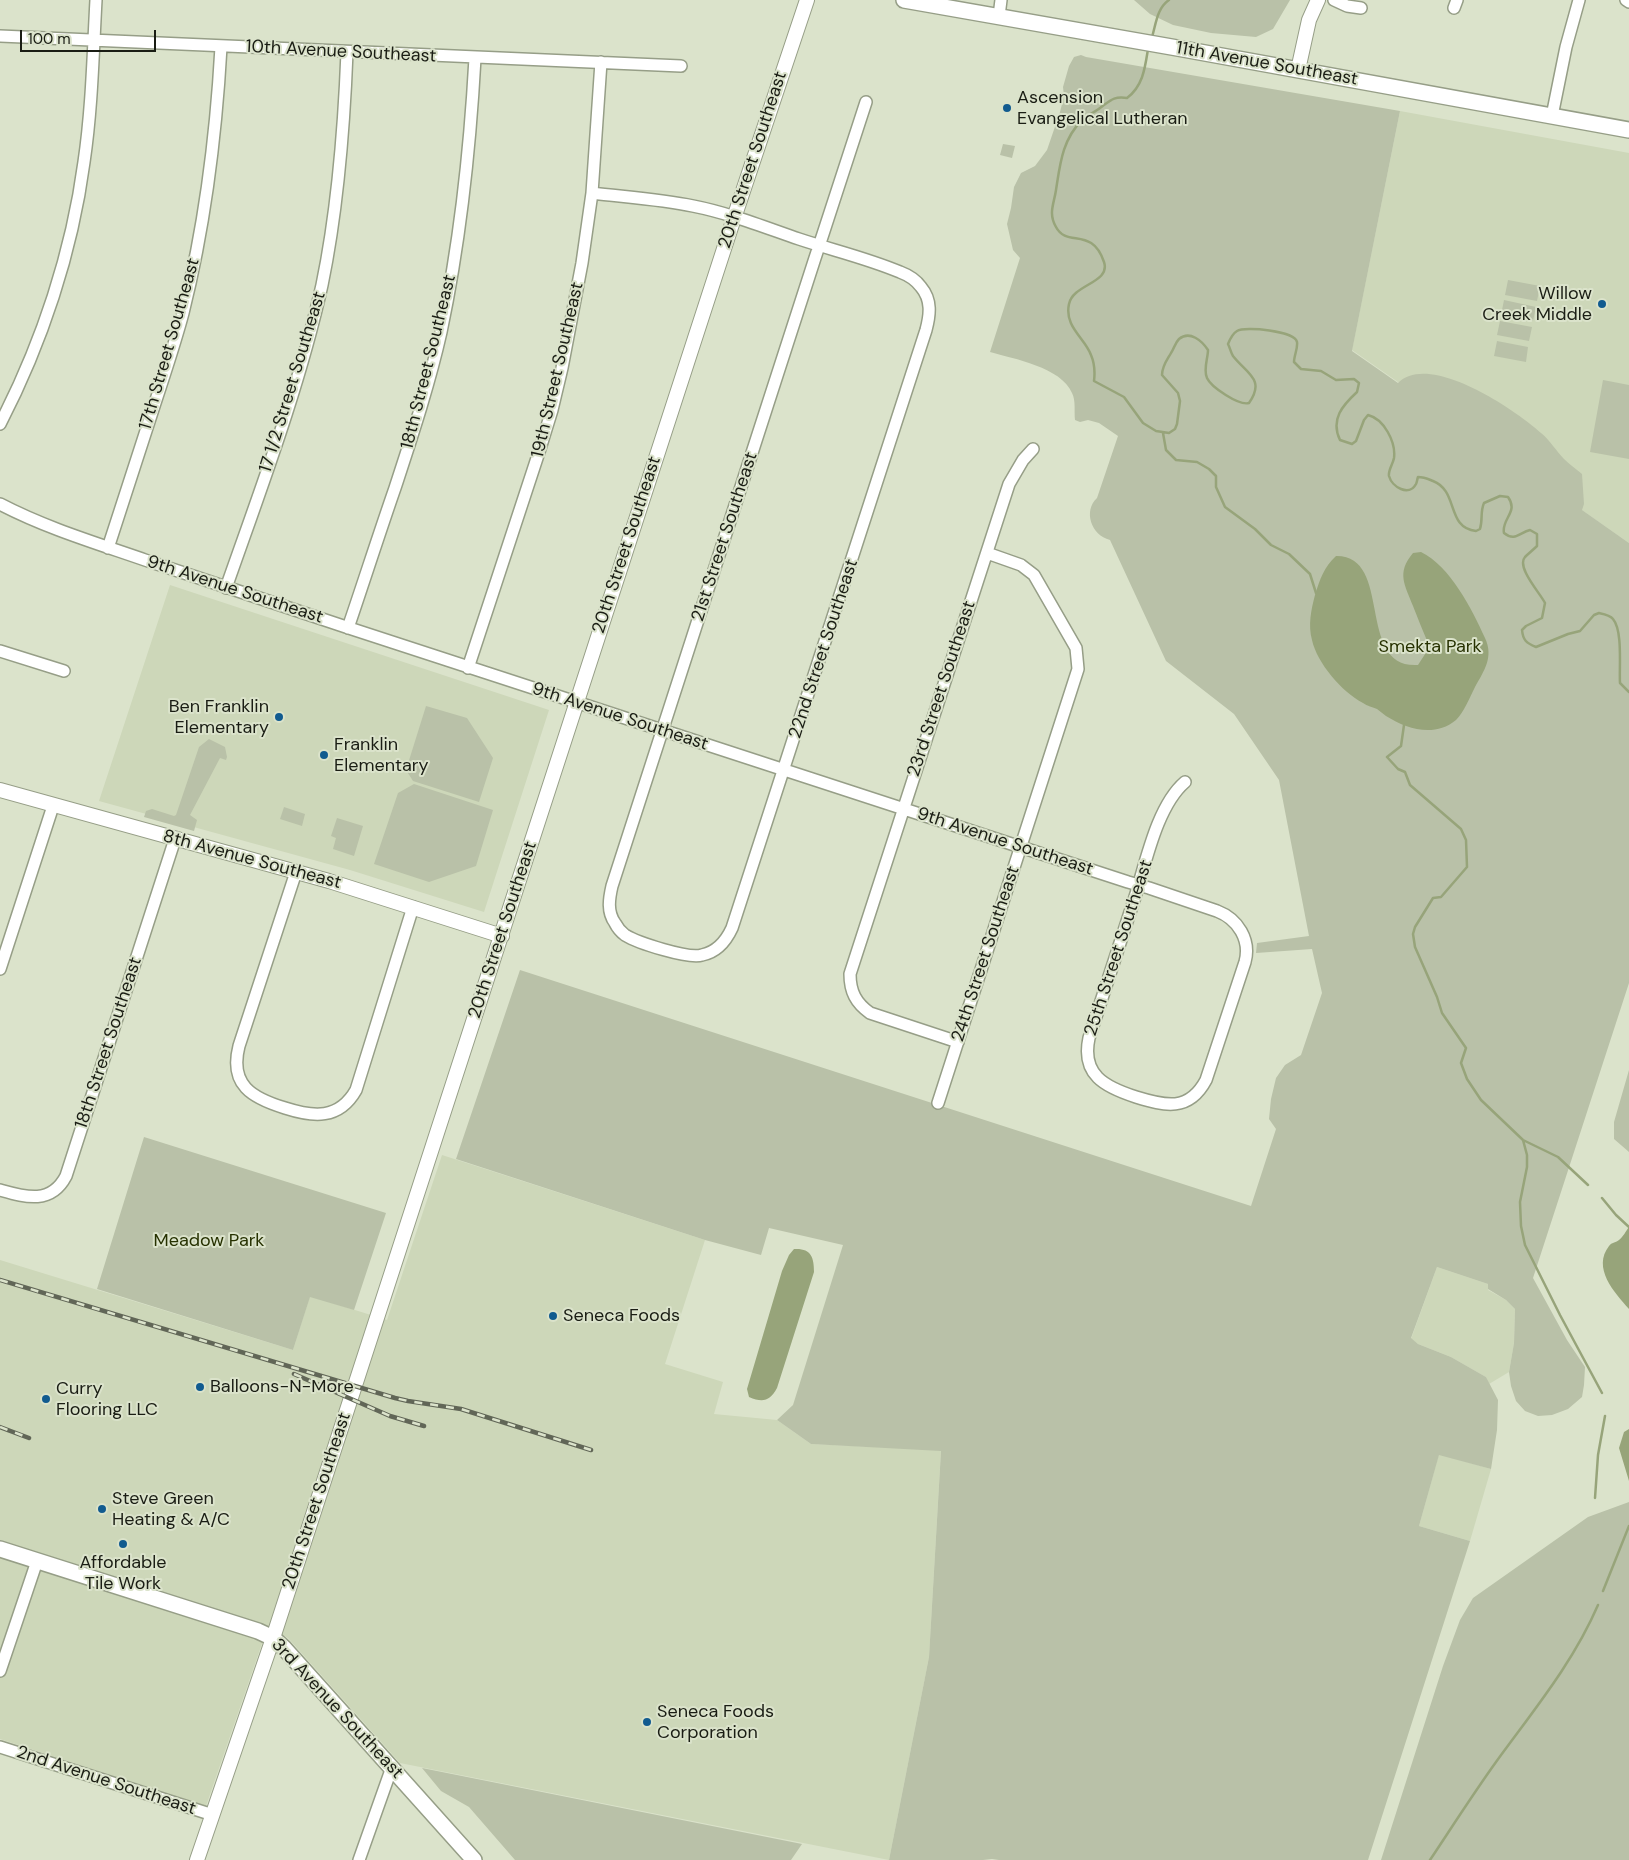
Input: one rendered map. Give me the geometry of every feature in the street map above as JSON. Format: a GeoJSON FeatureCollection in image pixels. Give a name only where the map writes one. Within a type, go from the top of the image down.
{"type":"FeatureCollection","features":[{"type":"Feature","properties":{"kind":"main road","name":"11th Avenue Southeast"},"geometry":{"type":"LineString","coordinates":[[904,0],[1119,37],[1629,130]]}},
{"type":"Feature","properties":{"kind":"main road","name":"3rd Avenue Southeast"},"geometry":{"type":"LineString","coordinates":[[0,1549],[258,1631],[273,1638],[474,1860]]}},
{"type":"Feature","properties":{"kind":"street"},"geometry":{"type":"LineString","coordinates":[[0,424],[37,339],[66,254],[76,212],[90,114],[96,0]]}},
{"type":"Feature","properties":{"kind":"street","name":"20th Street Southeast"},"geometry":{"type":"LineString","coordinates":[[197,1860],[273,1638],[502,936],[576,702],[807,0]]}},
{"type":"Feature","properties":{"kind":"street"},"geometry":{"type":"LineString","coordinates":[[999,16],[1002,0]]}},
{"type":"Feature","properties":{"kind":"street"},"geometry":{"type":"LineString","coordinates":[[1298,70],[1309,20],[1318,0]]}},
{"type":"Feature","properties":{"kind":"street"},"geometry":{"type":"LineString","coordinates":[[1334,0],[1347,6],[1361,8]]}},
{"type":"Feature","properties":{"kind":"street"},"geometry":{"type":"LineString","coordinates":[[1552,116],[1566,47],[1579,0]]}},
{"type":"Feature","properties":{"kind":"street","name":"10th Avenue Southeast"},"geometry":{"type":"LineString","coordinates":[[0,36],[682,66]]}},
{"type":"Feature","properties":{"kind":"street","name":"17th Street Southeast"},"geometry":{"type":"LineString","coordinates":[[108,548],[169,359],[193,270],[216,128],[221,47]]}},
{"type":"Feature","properties":{"kind":"street","name":"17 1/2 Street Southeast"},"geometry":{"type":"LineString","coordinates":[[226,588],[292,400],[322,284],[338,191],[344,124],[347,52]]}},
{"type":"Feature","properties":{"kind":"street","name":"18th Street Southeast"},"geometry":{"type":"LineString","coordinates":[[348,628],[410,443],[440,334],[453,271],[462,207],[475,58]]}},
{"type":"Feature","properties":{"kind":"street","name":"19th Street Southeast"},"geometry":{"type":"LineString","coordinates":[[468,668],[552,410],[579,281],[592,193],[601,62]]}},
{"type":"Feature","properties":{"kind":"street","name":"21st Street Southeast"},"geometry":{"type":"LineString","coordinates":[[659,948],[624,934],[614,922],[609,906],[612,886],[866,102]]}},
{"type":"Feature","properties":{"kind":"street"},"geometry":{"type":"LineString","coordinates":[[592,193],[688,205],[819,245]]}},
{"type":"Feature","properties":{"kind":"street","name":"22nd Street Southeast"},"geometry":{"type":"LineString","coordinates":[[659,948],[689,956],[701,956],[719,947],[728,937],[732,928],[926,330],[930,310],[925,293],[912,278],[899,271],[819,245]]}},
{"type":"Feature","properties":{"kind":"street","name":"23rd Street Southeast"},"geometry":{"type":"LineString","coordinates":[[958,1042],[870,1013],[856,1000],[851,990],[850,982],[852,967],[1009,484],[1023,460],[1033,449]]}},
{"type":"Feature","properties":{"kind":"street","name":"9th Avenue Southeast"},"geometry":{"type":"LineString","coordinates":[[0,504],[34,520],[108,548],[226,588],[1224,913],[1239,926]]}},
{"type":"Feature","properties":{"kind":"street","name":"24th Street Southeast"},"geometry":{"type":"LineString","coordinates":[[938,1103],[1078,669],[1078,654],[1073,642],[1034,575],[1021,565],[987,553]]}},
{"type":"Feature","properties":{"kind":"street"},"geometry":{"type":"LineString","coordinates":[[0,651],[64,671]]}},
{"type":"Feature","properties":{"kind":"street","name":"25th Street Southeast"},"geometry":{"type":"LineString","coordinates":[[1185,782],[1174,792],[1164,810],[1088,1046],[1091,1068],[1100,1081],[1114,1090],[1159,1104],[1175,1104],[1188,1100],[1202,1089],[1246,958],[1245,940],[1239,926]]}},
{"type":"Feature","properties":{"kind":"street","name":"8th Avenue Southeast"},"geometry":{"type":"LineString","coordinates":[[0,790],[296,872],[502,936]]}},
{"type":"Feature","properties":{"kind":"street"},"geometry":{"type":"LineString","coordinates":[[0,969],[53,806]]}},
{"type":"Feature","properties":{"kind":"street","name":"18th Street Southeast"},"geometry":{"type":"LineString","coordinates":[[0,1190],[27,1197],[40,1196],[57,1188],[66,1176],[175,839]]}},
{"type":"Feature","properties":{"kind":"street"},"geometry":{"type":"LineString","coordinates":[[296,872],[240,1044],[237,1062],[241,1079],[252,1095],[264,1102],[284,1108],[318,1116],[340,1107],[354,1092],[413,907]]}},
{"type":"Feature","properties":{"kind":"street"},"geometry":{"type":"LineString","coordinates":[[0,1671],[37,1561]]}},
{"type":"Feature","properties":{"kind":"street","name":"2nd Avenue Southeast"},"geometry":{"type":"LineString","coordinates":[[0,1747],[212,1815]]}},
{"type":"Feature","properties":{"kind":"street"},"geometry":{"type":"LineString","coordinates":[[359,1860],[392,1768]]}},
{"type":"Feature","properties":{"kind":"shaded area"},"geometry":{"type":"Polygon","coordinates":[[[1400,111],[1629,153],[1629,543],[1352,350],[1400,111]]]}},
{"type":"Feature","properties":{"kind":"shaded area"},"geometry":{"type":"Polygon","coordinates":[[[1421,552],[1441,567],[1459,589],[1488,645],[1487,664],[1459,717],[1448,726],[1430,730],[1412,728],[1394,721],[1347,692],[1319,658],[1310,629],[1310,618],[1314,601],[1325,569],[1336,556],[1354,561],[1364,573],[1371,591],[1380,632],[1387,650],[1399,661],[1418,665],[1429,648],[1405,585],[1403,573],[1413,553],[1421,552]]]}},
{"type":"Feature","properties":{"kind":"shaded area","name":"Franklin Elementary"},"geometry":{"type":"Polygon","coordinates":[[[170,585],[549,710],[484,912],[350,870],[99,801],[170,585]]]}},
{"type":"Feature","properties":{"kind":"shaded area"},"geometry":{"type":"Polygon","coordinates":[[[442,1155],[705,1240],[665,1364],[723,1382],[714,1414],[777,1420],[811,1444],[941,1450],[929,1657],[889,1860],[400,1763],[288,1638],[268,1626],[206,1806],[0,1739],[0,1260],[293,1350],[310,1296],[387,1320],[442,1155]]]}},
{"type":"Feature","properties":{"kind":"shaded area"},"geometry":{"type":"Polygon","coordinates":[[[1629,1227],[1629,1309],[1607,1279],[1603,1263],[1604,1254],[1609,1246],[1618,1241],[1629,1227]]]}},
{"type":"Feature","properties":{"kind":"shaded area"},"geometry":{"type":"Polygon","coordinates":[[[794,1249],[804,1250],[810,1254],[814,1272],[777,1388],[772,1396],[766,1400],[754,1399],[749,1397],[747,1389],[782,1271],[789,1255],[794,1249]]]}},
{"type":"Feature","properties":{"kind":"shaded area"},"geometry":{"type":"Polygon","coordinates":[[[1437,1267],[1488,1284],[1488,1290],[1506,1300],[1515,1309],[1514,1343],[1509,1372],[1489,1384],[1486,1377],[1451,1357],[1418,1344],[1411,1339],[1437,1267]]]}},
{"type":"Feature","properties":{"kind":"shaded area"},"geometry":{"type":"Polygon","coordinates":[[[1629,1429],[1629,1481],[1619,1448],[1624,1432],[1629,1429]]]}},
{"type":"Feature","properties":{"kind":"shaded area"},"geometry":{"type":"Polygon","coordinates":[[[1439,1454],[1491,1469],[1470,1541],[1419,1526],[1439,1454]]]}},
{"type":"Feature","properties":{"kind":"green space"},"geometry":{"type":"Polygon","coordinates":[[[1134,0],[1290,0],[1273,29],[1256,37],[1211,33],[1173,25],[1150,14],[1134,0]]]}},
{"type":"Feature","properties":{"kind":"green space","name":"Smekta Park"},"geometry":{"type":"Polygon","coordinates":[[[1081,55],[1400,111],[1352,351],[1398,383],[1412,375],[1430,374],[1472,387],[1512,411],[1544,436],[1564,459],[1582,474],[1584,504],[1582,510],[1629,543],[1629,983],[1533,1278],[1567,1340],[1585,1367],[1582,1397],[1568,1409],[1552,1415],[1538,1416],[1525,1411],[1516,1401],[1509,1372],[1514,1343],[1515,1309],[1506,1300],[1488,1289],[1488,1284],[1437,1267],[1411,1338],[1418,1344],[1451,1357],[1486,1377],[1498,1400],[1497,1430],[1491,1469],[1439,1455],[1419,1526],[1470,1541],[1368,1860],[889,1860],[929,1657],[941,1451],[811,1444],[777,1420],[793,1405],[843,1245],[769,1228],[761,1255],[705,1240],[456,1159],[520,970],[1251,1206],[1276,1129],[1269,1119],[1276,1078],[1285,1065],[1301,1055],[1322,993],[1312,949],[1256,953],[1257,943],[1309,936],[1279,780],[1234,714],[1166,661],[1110,540],[1098,533],[1091,522],[1090,509],[1097,498],[1118,436],[1099,423],[1088,420],[1080,422],[1075,420],[1072,393],[1066,384],[1048,370],[990,352],[1020,258],[1013,250],[1007,224],[1014,187],[1021,173],[1035,166],[1047,150],[1060,112],[1064,96],[1063,87],[1069,66],[1074,57],[1081,55]]]}},
{"type":"Feature","properties":{"kind":"green space"},"geometry":{"type":"Polygon","coordinates":[[[1003,144],[1015,146],[1012,158],[1000,155],[1003,144]]]}},
{"type":"Feature","properties":{"kind":"green space"},"geometry":{"type":"Polygon","coordinates":[[[1508,280],[1540,286],[1537,301],[1505,295],[1508,280]]]}},
{"type":"Feature","properties":{"kind":"green space"},"geometry":{"type":"Polygon","coordinates":[[[1504,300],[1536,307],[1533,321],[1501,315],[1504,300]]]}},
{"type":"Feature","properties":{"kind":"green space"},"geometry":{"type":"Polygon","coordinates":[[[1500,321],[1532,327],[1529,341],[1497,335],[1500,321]]]}},
{"type":"Feature","properties":{"kind":"green space"},"geometry":{"type":"Polygon","coordinates":[[[1497,341],[1528,347],[1526,362],[1494,356],[1497,341]]]}},
{"type":"Feature","properties":{"kind":"green space"},"geometry":{"type":"Polygon","coordinates":[[[1603,380],[1629,385],[1629,459],[1590,452],[1603,380]]]}},
{"type":"Feature","properties":{"kind":"green space"},"geometry":{"type":"Polygon","coordinates":[[[426,706],[467,718],[493,758],[479,802],[413,781],[406,770],[426,706]]]}},
{"type":"Feature","properties":{"kind":"green space"},"geometry":{"type":"Polygon","coordinates":[[[209,739],[225,747],[227,757],[226,760],[220,758],[190,815],[197,820],[194,831],[144,817],[146,811],[152,809],[176,815],[199,747],[209,739]]]}},
{"type":"Feature","properties":{"kind":"green space"},"geometry":{"type":"Polygon","coordinates":[[[414,784],[493,810],[476,866],[429,882],[374,864],[398,793],[414,784]]]}},
{"type":"Feature","properties":{"kind":"green space"},"geometry":{"type":"Polygon","coordinates":[[[284,807],[305,814],[302,826],[280,819],[284,807]]]}},
{"type":"Feature","properties":{"kind":"green space"},"geometry":{"type":"Polygon","coordinates":[[[337,818],[363,826],[354,856],[333,849],[336,838],[331,836],[337,818]]]}},
{"type":"Feature","properties":{"kind":"green space"},"geometry":{"type":"Polygon","coordinates":[[[1629,1070],[1629,1152],[1614,1139],[1614,1122],[1629,1070]]]}},
{"type":"Feature","properties":{"kind":"green space","name":"Meadow Park"},"geometry":{"type":"Polygon","coordinates":[[[144,1137],[386,1213],[354,1310],[310,1297],[293,1350],[97,1289],[144,1137]]]}},
{"type":"Feature","properties":{"kind":"green space"},"geometry":{"type":"Polygon","coordinates":[[[1629,1502],[1629,1860],[1381,1860],[1443,1666],[1460,1620],[1473,1598],[1588,1517],[1629,1502]]]}},
{"type":"Feature","properties":{"kind":"green space"},"geometry":{"type":"Polygon","coordinates":[[[422,1768],[802,1844],[791,1860],[515,1860],[469,1807],[441,1791],[422,1768]]]}},
{"type":"Feature","properties":{"kind":"waterway"},"geometry":{"type":"LineString","coordinates":[[1152,37],[1159,12],[1169,0]]}},
{"type":"Feature","properties":{"kind":"waterway"},"geometry":{"type":"LineString","coordinates":[[1148,49],[1146,63],[1137,88],[1127,98],[1113,99],[1086,117],[1070,136],[1063,153],[1052,208],[1052,217],[1061,233],[1093,244],[1104,262],[1105,269],[1102,275],[1072,297],[1068,312],[1072,326],[1091,355],[1094,381],[1124,397],[1143,423],[1156,431],[1169,433],[1175,429],[1177,424],[1180,401],[1178,393],[1162,375],[1162,372],[1179,339],[1191,336],[1202,343],[1208,350],[1205,371],[1210,382],[1226,395],[1239,402],[1249,403],[1254,395],[1255,382],[1232,355],[1228,344],[1232,335],[1237,331],[1259,329],[1279,332],[1294,338],[1297,342],[1294,362],[1301,369],[1321,371],[1336,380],[1354,379],[1359,383],[1357,392],[1343,407],[1337,419],[1337,432],[1340,440],[1352,444],[1356,441],[1364,420],[1368,415],[1379,421],[1388,432],[1393,445],[1394,458],[1389,476],[1397,487],[1409,490],[1416,484],[1418,477],[1433,481],[1441,486],[1446,493],[1460,523],[1476,531],[1480,529],[1484,503],[1500,496],[1508,497],[1512,507],[1505,524],[1504,533],[1511,537],[1530,530],[1537,534],[1537,546],[1523,561],[1526,573],[1545,603],[1542,618],[1522,630],[1524,639],[1536,647],[1580,631],[1594,615],[1599,613],[1609,616],[1613,619],[1618,632],[1620,683],[1629,692]]}},
{"type":"Feature","properties":{"kind":"waterway"},"geometry":{"type":"LineString","coordinates":[[1163,433],[1166,450],[1176,460],[1197,462],[1209,469],[1216,476],[1216,487],[1225,507],[1255,529],[1271,545],[1289,554],[1310,574],[1316,593]]}},
{"type":"Feature","properties":{"kind":"waterway"},"geometry":{"type":"LineString","coordinates":[[1404,725],[1401,746],[1387,757],[1398,769],[1405,772],[1410,785],[1461,829],[1466,840],[1467,867],[1441,897],[1433,898],[1415,927],[1413,934],[1415,947],[1442,1013],[1466,1048],[1461,1063],[1467,1079],[1481,1100],[1523,1140],[1558,1157],[1588,1185]]}},
{"type":"Feature","properties":{"kind":"waterway"},"geometry":{"type":"LineString","coordinates":[[1523,1140],[1527,1155],[1527,1167],[1520,1202],[1521,1226],[1525,1245],[1602,1393]]}},
{"type":"Feature","properties":{"kind":"waterway"},"geometry":{"type":"LineString","coordinates":[[1602,1198],[1629,1227]]}},
{"type":"Feature","properties":{"kind":"waterway"},"geometry":{"type":"LineString","coordinates":[[1595,1498],[1598,1455],[1605,1416]]}},
{"type":"Feature","properties":{"kind":"waterway"},"geometry":{"type":"LineString","coordinates":[[1603,1591],[1629,1526]]}},
{"type":"Feature","properties":{"kind":"waterway"},"geometry":{"type":"LineString","coordinates":[[1430,1860],[1487,1774],[1564,1667],[1577,1647],[1598,1605]]}},
{"type":"Feature","properties":{"kind":"railway"},"geometry":{"type":"LineString","coordinates":[[0,1280],[395,1398],[461,1409],[591,1450]]}},
{"type":"Feature","properties":{"kind":"railway"},"geometry":{"type":"LineString","coordinates":[[294,1374],[390,1416],[424,1426]]}},
{"type":"Feature","properties":{"kind":"railway"},"geometry":{"type":"LineString","coordinates":[[0,1427],[29,1438]]}},
{"type":"Feature","properties":{"kind":"place","name":"Ascension Evangelical Lutheran"},"geometry":{"type":"Point","coordinates":[1007,108]}},
{"type":"Feature","properties":{"kind":"place","name":"Willow Creek Middle"},"geometry":{"type":"Point","coordinates":[1602,304]}},
{"type":"Feature","properties":{"kind":"place","name":"Ben Franklin Elementary"},"geometry":{"type":"Point","coordinates":[279,717]}},
{"type":"Feature","properties":{"kind":"place","name":"Franklin Elementary"},"geometry":{"type":"Point","coordinates":[324,755]}},
{"type":"Feature","properties":{"kind":"place","name":"Seneca Foods"},"geometry":{"type":"Point","coordinates":[553,1316]}},
{"type":"Feature","properties":{"kind":"place","name":"Balloons-N-More"},"geometry":{"type":"Point","coordinates":[200,1387]}},
{"type":"Feature","properties":{"kind":"place","name":"Curry Flooring LLC"},"geometry":{"type":"Point","coordinates":[46,1399]}},
{"type":"Feature","properties":{"kind":"place","name":"Steve Green Heating & A/C"},"geometry":{"type":"Point","coordinates":[102,1509]}},
{"type":"Feature","properties":{"kind":"place","name":"Affordable Tile Work"},"geometry":{"type":"Point","coordinates":[123,1544]}},
{"type":"Feature","properties":{"kind":"place","name":"Seneca Foods Corporation"},"geometry":{"type":"Point","coordinates":[647,1722]}}]}
